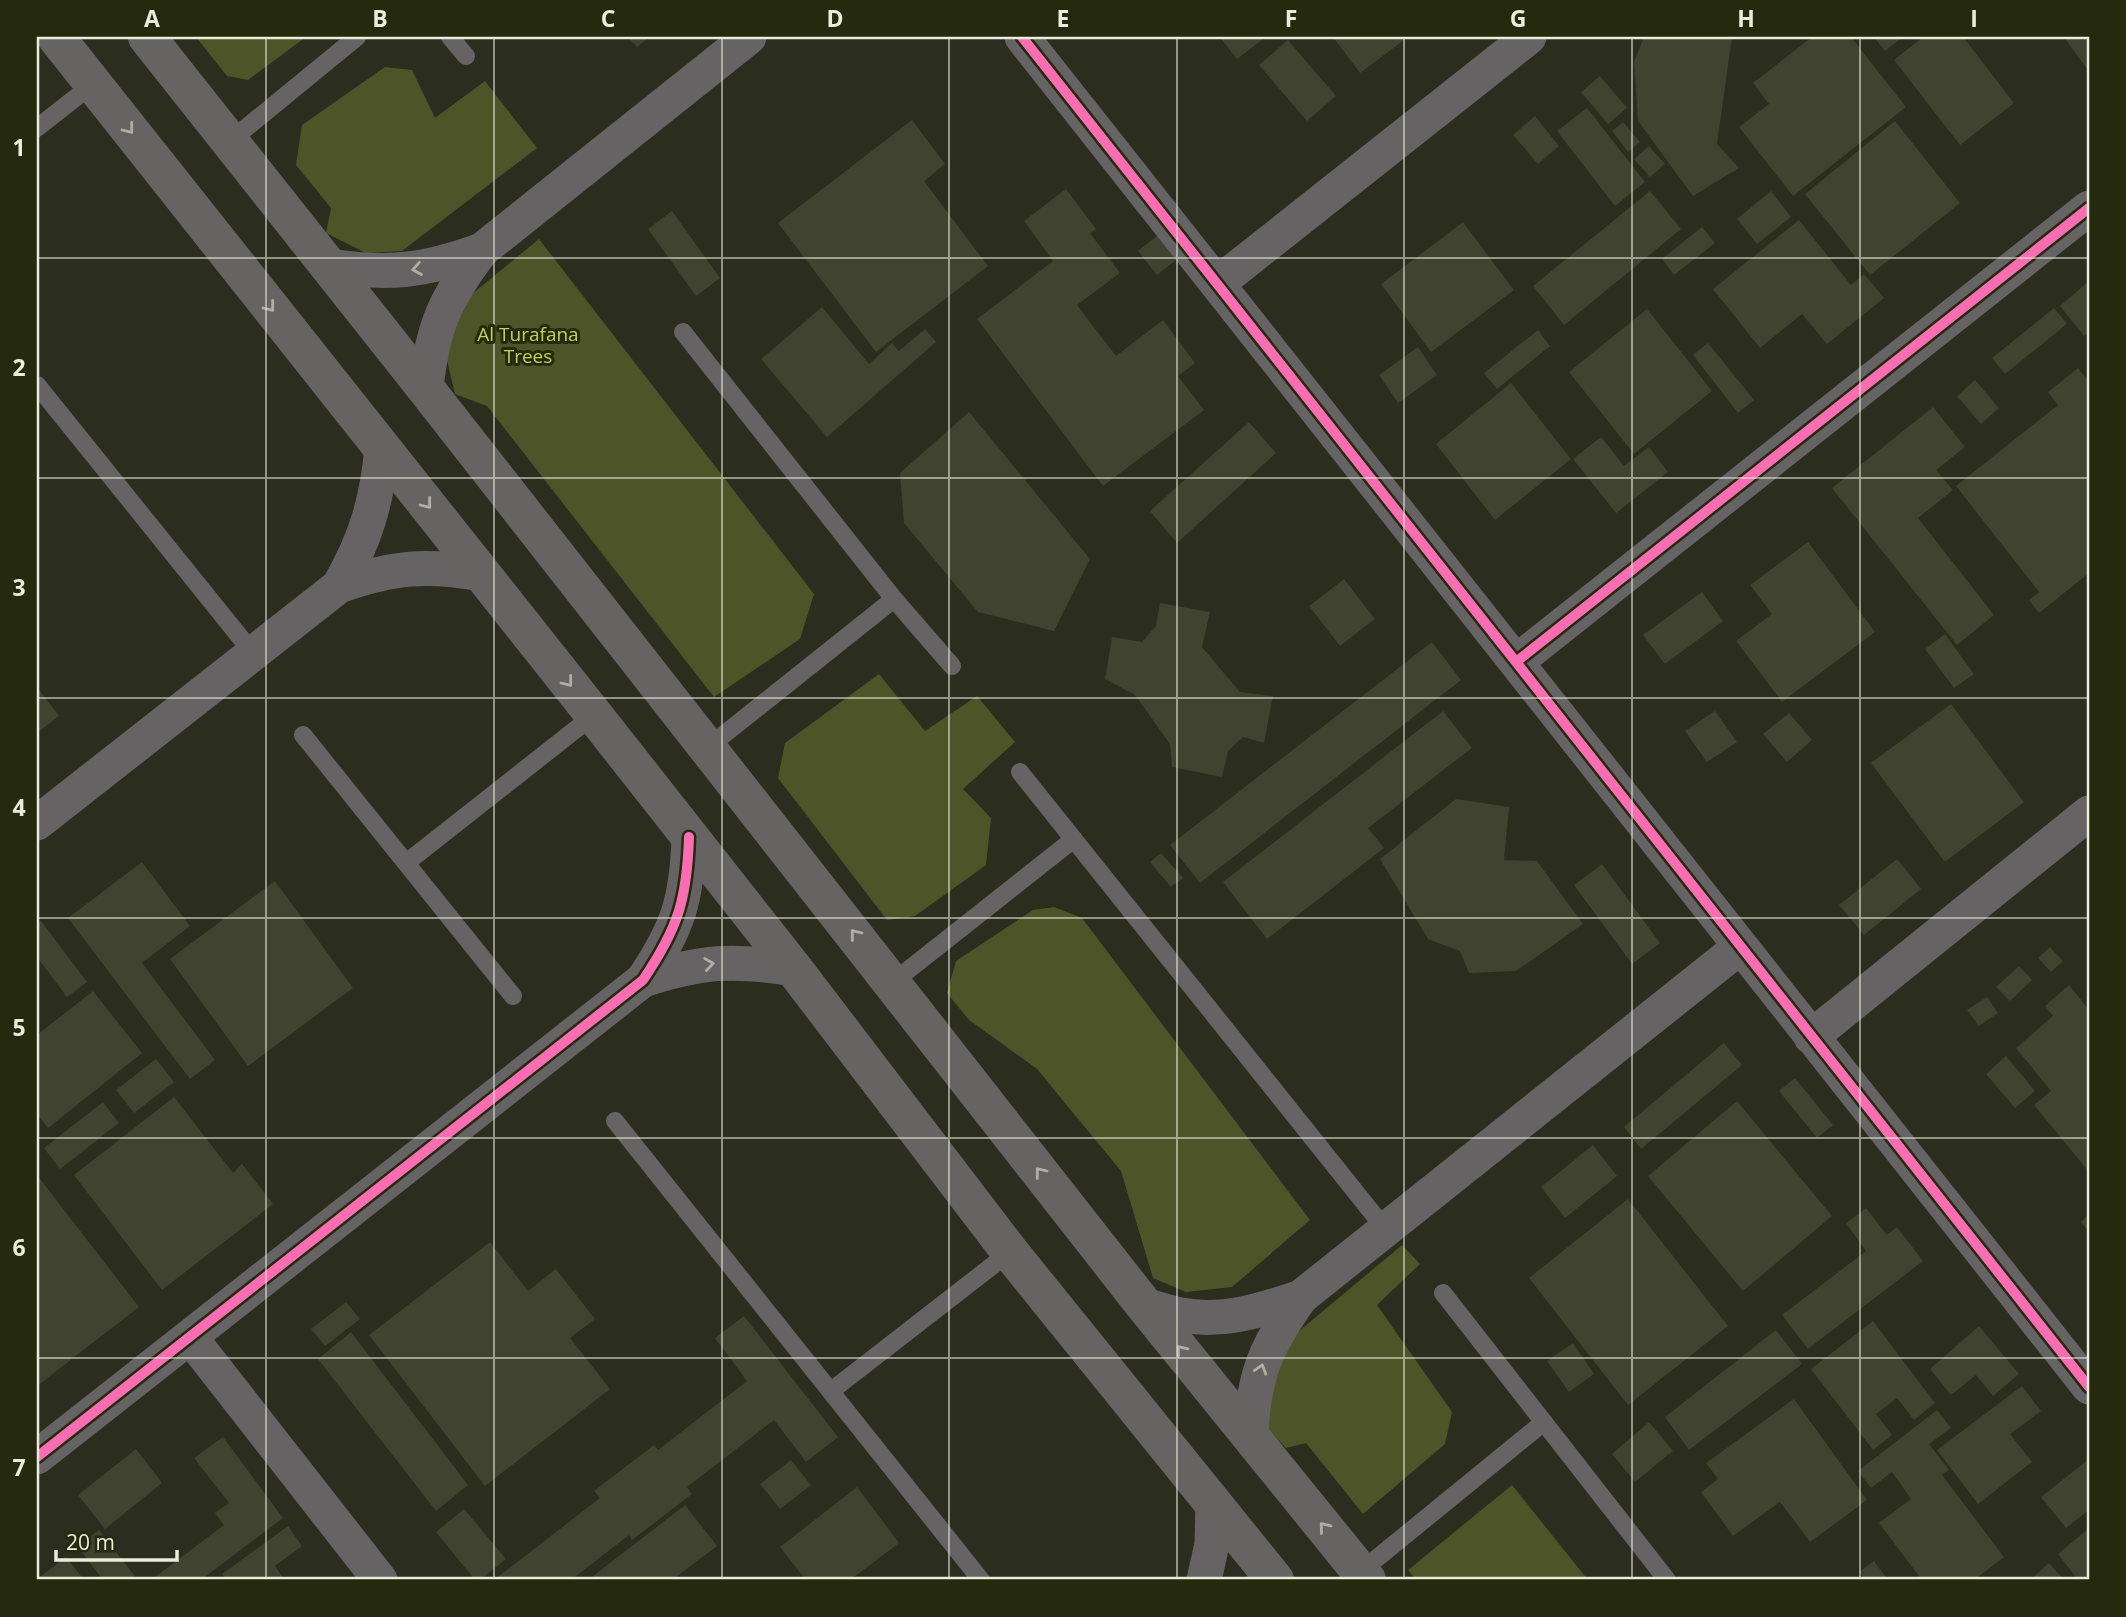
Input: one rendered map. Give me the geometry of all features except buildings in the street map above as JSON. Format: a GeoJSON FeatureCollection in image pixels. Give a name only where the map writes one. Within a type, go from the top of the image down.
{"type":"FeatureCollection","features":[{"type":"Feature","properties":{"kind":"main road"},"geometry":{"type":"LineString","coordinates":[[56,37],[594,715],[1010,1252],[1275,1580]]}},
{"type":"Feature","properties":{"kind":"main road"},"geometry":{"type":"LineString","coordinates":[[147,37],[893,982],[1144,1305],[1364,1576]]}},
{"type":"Feature","properties":{"kind":"street"},"geometry":{"type":"LineString","coordinates":[[426,389],[430,351],[441,314],[459,280],[482,250],[749,37]]}},
{"type":"Feature","properties":{"kind":"street"},"geometry":{"type":"LineString","coordinates":[[1022,37],[2089,1387]]}},
{"type":"Feature","properties":{"kind":"street"},"geometry":{"type":"LineString","coordinates":[[1217,284],[1530,37]]}},
{"type":"Feature","properties":{"kind":"street"},"geometry":{"type":"LineString","coordinates":[[1516,662],[2089,208]]}},
{"type":"Feature","properties":{"kind":"street"},"geometry":{"type":"LineString","coordinates":[[329,266],[367,272],[406,271],[445,264],[482,250]]}},
{"type":"Feature","properties":{"kind":"street"},"geometry":{"type":"LineString","coordinates":[[339,586],[357,554],[370,520],[379,485],[382,448]]}},
{"type":"Feature","properties":{"kind":"street"},"geometry":{"type":"LineString","coordinates":[[37,823],[339,586],[374,574],[410,568],[447,568],[482,574]]}},
{"type":"Feature","properties":{"kind":"street"},"geometry":{"type":"LineString","coordinates":[[1811,1037],[2089,813]]}},
{"type":"Feature","properties":{"kind":"street"},"geometry":{"type":"LineString","coordinates":[[37,1457],[643,980],[664,948],[680,913],[688,875],[689,837]]}},
{"type":"Feature","properties":{"kind":"street"},"geometry":{"type":"LineString","coordinates":[[1251,1436],[1253,1400],[1262,1363],[1279,1328],[1301,1297],[1740,947]]}},
{"type":"Feature","properties":{"kind":"street"},"geometry":{"type":"LineString","coordinates":[[643,980],[680,968],[718,962],[756,963],[793,969]]}},
{"type":"Feature","properties":{"kind":"street"},"geometry":{"type":"LineString","coordinates":[[1144,1305],[1182,1316],[1223,1317],[1262,1310],[1301,1297]]}},
{"type":"Feature","properties":{"kind":"street"},"geometry":{"type":"LineString","coordinates":[[190,1337],[380,1580]]}},
{"type":"Feature","properties":{"kind":"street"},"geometry":{"type":"LineString","coordinates":[[1204,1580],[1212,1544],[1213,1503]]}},
{"type":"Feature","properties":{"kind":"lane"},"geometry":{"type":"LineString","coordinates":[[230,141],[357,37]]}},
{"type":"Feature","properties":{"kind":"lane"},"geometry":{"type":"LineString","coordinates":[[450,37],[466,56]]}},
{"type":"Feature","properties":{"kind":"lane"},"geometry":{"type":"LineString","coordinates":[[37,128],[93,83]]}},
{"type":"Feature","properties":{"kind":"lane"},"geometry":{"type":"LineString","coordinates":[[683,332],[894,599],[952,666]]}},
{"type":"Feature","properties":{"kind":"lane"},"geometry":{"type":"LineString","coordinates":[[37,385],[253,653]]}},
{"type":"Feature","properties":{"kind":"lane"},"geometry":{"type":"LineString","coordinates":[[708,748],[894,599]]}},
{"type":"Feature","properties":{"kind":"lane"},"geometry":{"type":"LineString","coordinates":[[406,863],[594,715]]}},
{"type":"Feature","properties":{"kind":"lane"},"geometry":{"type":"LineString","coordinates":[[303,735],[513,996]]}},
{"type":"Feature","properties":{"kind":"lane"},"geometry":{"type":"LineString","coordinates":[[1020,772],[1387,1230]]}},
{"type":"Feature","properties":{"kind":"lane"},"geometry":{"type":"LineString","coordinates":[[893,982],[1074,839]]}},
{"type":"Feature","properties":{"kind":"lane"},"geometry":{"type":"LineString","coordinates":[[615,1121],[981,1580]]}},
{"type":"Feature","properties":{"kind":"lane"},"geometry":{"type":"LineString","coordinates":[[831,1391],[1010,1252]]}},
{"type":"Feature","properties":{"kind":"lane"},"geometry":{"type":"LineString","coordinates":[[1443,1293],[1667,1580]]}},
{"type":"Feature","properties":{"kind":"lane"},"geometry":{"type":"LineString","coordinates":[[1364,1576],[1544,1422]]}},
{"type":"Feature","properties":{"kind":"green space"},"geometry":{"type":"Polygon","coordinates":[[[196,37],[306,37],[248,80],[227,76],[196,37]]]}},
{"type":"Feature","properties":{"kind":"green space"},"geometry":{"type":"Polygon","coordinates":[[[385,67],[412,70],[435,118],[485,81],[537,148],[402,251],[366,253],[326,233],[331,208],[296,165],[302,125],[385,67]]]}},
{"type":"Feature","properties":{"kind":"green space","name":"Al Turafana Trees"},"geometry":{"type":"Polygon","coordinates":[[[539,239],[814,594],[800,639],[714,697],[487,406],[455,394],[445,352],[460,304],[539,239]]]}},
{"type":"Feature","properties":{"kind":"green space"},"geometry":{"type":"Polygon","coordinates":[[[879,674],[925,731],[977,696],[1015,742],[963,789],[991,818],[986,865],[915,916],[887,920],[778,778],[785,743],[879,674]]]}},
{"type":"Feature","properties":{"kind":"green space"},"geometry":{"type":"Polygon","coordinates":[[[1054,907],[1082,918],[1310,1220],[1232,1287],[1186,1292],[1153,1278],[1121,1171],[1037,1069],[969,1020],[947,993],[956,961],[1033,910],[1054,907]]]}},
{"type":"Feature","properties":{"kind":"green space"},"geometry":{"type":"Polygon","coordinates":[[[1402,1245],[1420,1264],[1377,1305],[1452,1412],[1445,1444],[1363,1514],[1306,1443],[1286,1448],[1267,1428],[1270,1378],[1286,1342],[1402,1245]]]}},
{"type":"Feature","properties":{"kind":"green space"},"geometry":{"type":"Polygon","coordinates":[[[1512,1485],[1588,1580],[1416,1580],[1408,1570],[1512,1485]]]}},
{"type":"Feature","properties":{"kind":"cycle path"},"geometry":{"type":"LineString","coordinates":[[1022,37],[2089,1387]]}},
{"type":"Feature","properties":{"kind":"cycle path"},"geometry":{"type":"LineString","coordinates":[[1516,662],[2089,208]]}},
{"type":"Feature","properties":{"kind":"cycle path"},"geometry":{"type":"LineString","coordinates":[[37,1457],[643,980],[665,945],[678,913],[686,879],[689,837]]}}]}
